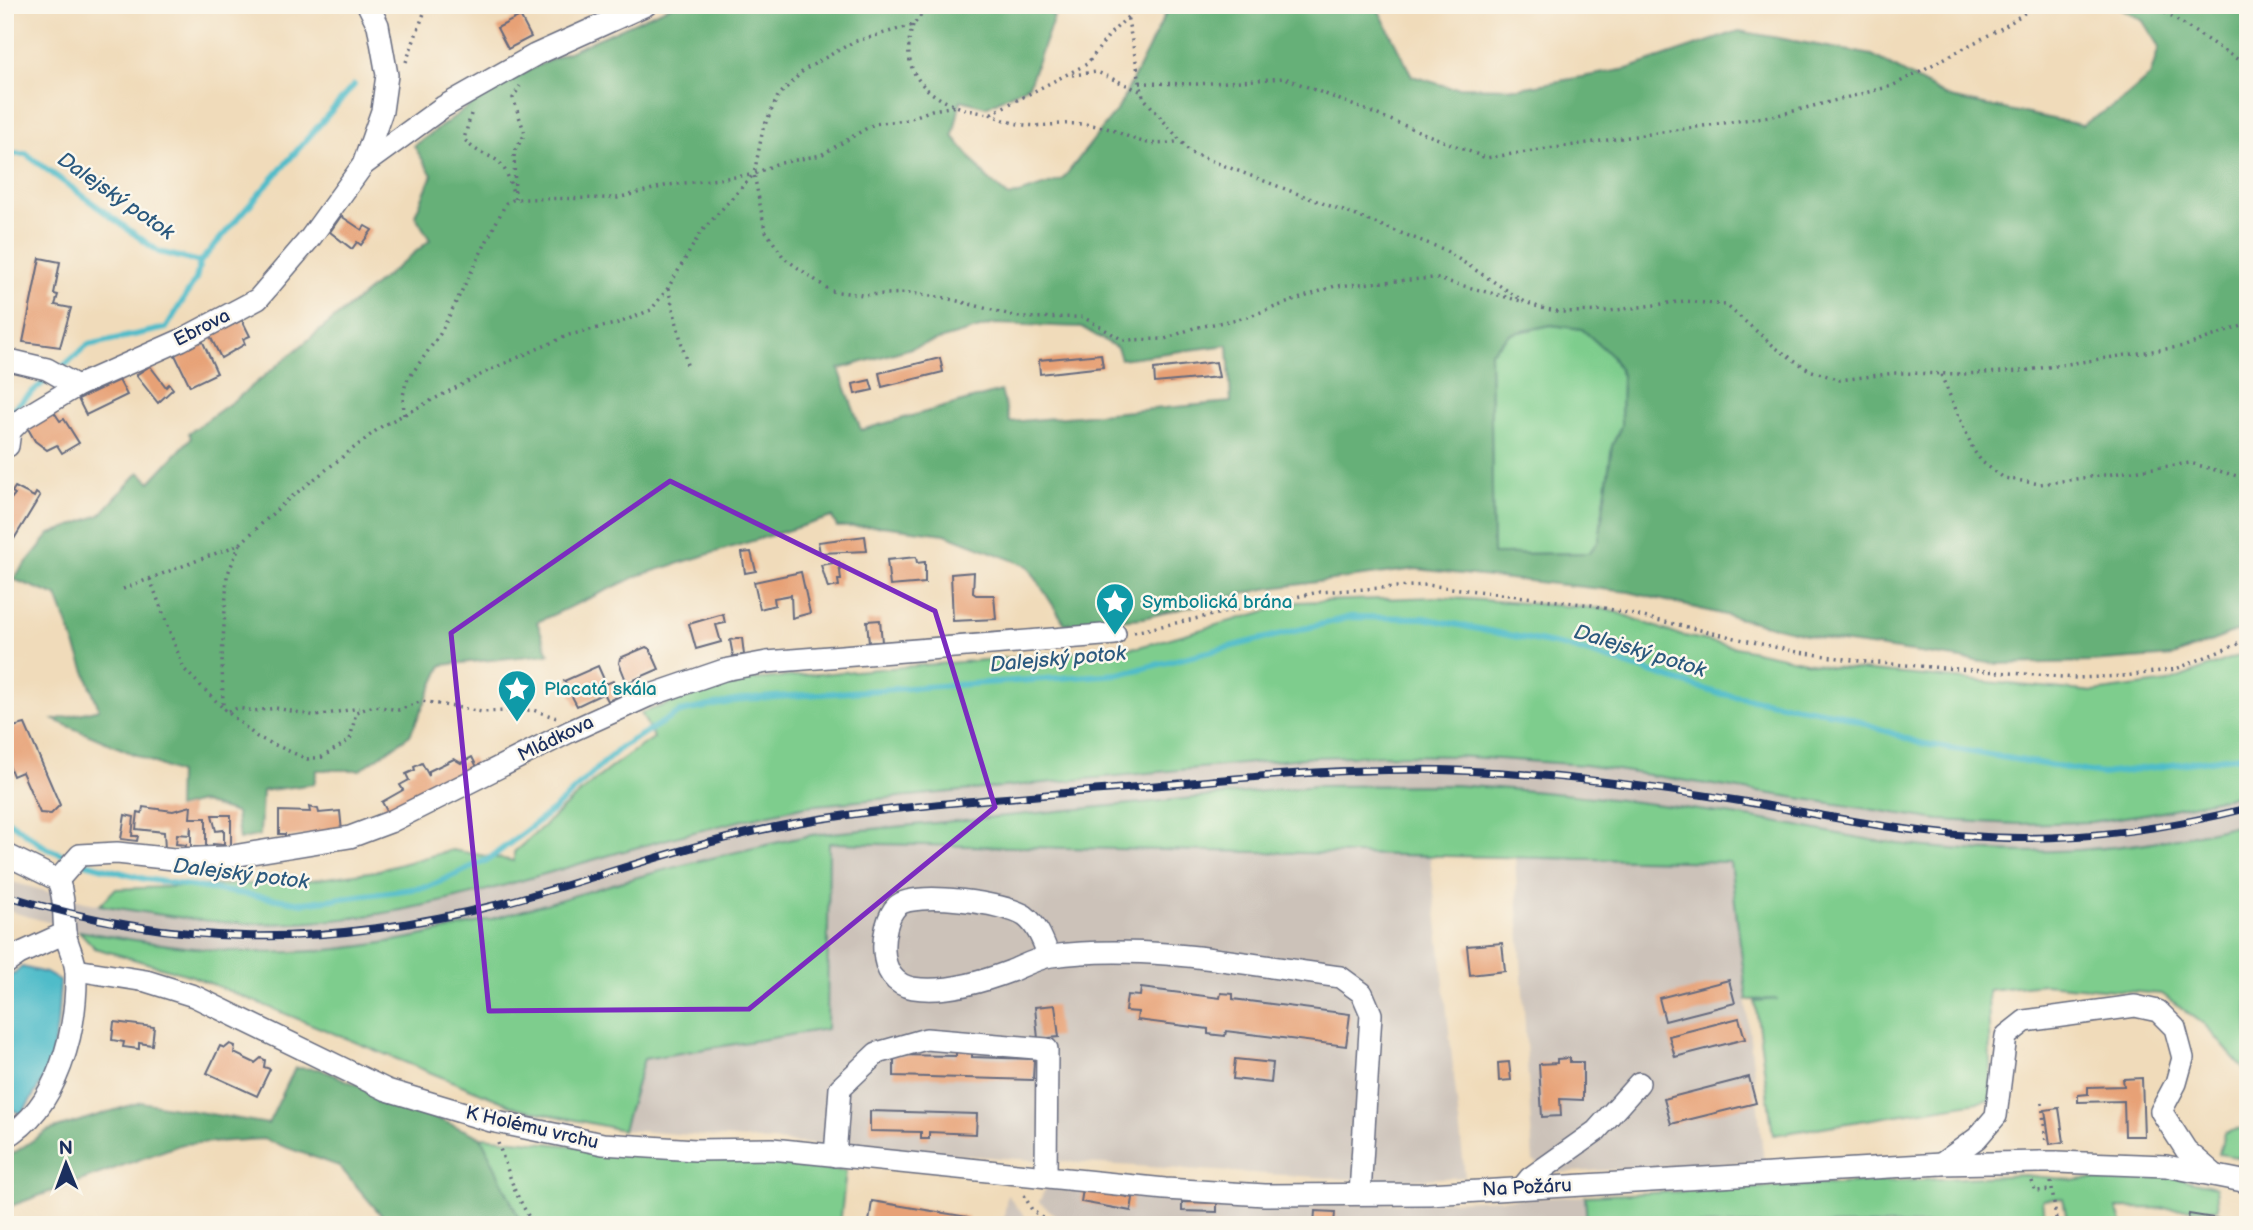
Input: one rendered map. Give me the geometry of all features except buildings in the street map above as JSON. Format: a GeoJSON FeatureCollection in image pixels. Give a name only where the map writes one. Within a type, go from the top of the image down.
{"type":"FeatureCollection","features":[{"type":"Feature","properties":{"kind":"street"},"geometry":{"type":"LineString","coordinates":[[363,165],[382,111],[387,75],[378,25],[368,5]]}},
{"type":"Feature","properties":{"kind":"street"},"geometry":{"type":"LineString","coordinates":[[363,165],[443,107],[515,66],[646,5]]}},
{"type":"Feature","properties":{"kind":"street","name":"Ebrova"},"geometry":{"type":"LineString","coordinates":[[8,446],[10,431],[22,419],[72,383],[181,340],[258,299],[311,237],[363,165]]}},
{"type":"Feature","properties":{"kind":"street"},"geometry":{"type":"LineString","coordinates":[[5,359],[47,369],[72,383]]}},
{"type":"Feature","properties":{"kind":"street","name":"Mládkova"},"geometry":{"type":"LineString","coordinates":[[70,867],[117,853],[174,859],[227,857],[350,836],[390,822],[571,731],[648,696],[724,670],[767,662],[1115,634]]}},
{"type":"Feature","properties":{"kind":"street"},"geometry":{"type":"LineString","coordinates":[[5,854],[70,867],[65,897],[65,933],[76,970],[73,1018],[48,1095],[19,1130],[5,1139]]}},
{"type":"Feature","properties":{"kind":"street"},"geometry":{"type":"LineString","coordinates":[[1049,956],[1040,933],[1024,916],[996,904],[915,899],[898,905],[889,917],[884,950],[889,973],[900,986],[917,989],[961,985],[1049,956],[1153,952],[1340,976],[1362,993],[1371,1014],[1360,1195]]}},
{"type":"Feature","properties":{"kind":"street"},"geometry":{"type":"LineString","coordinates":[[5,964],[19,954],[65,933]]}},
{"type":"Feature","properties":{"kind":"street","name":"K Holému vrchu"},"geometry":{"type":"LineString","coordinates":[[76,970],[146,981],[194,996],[387,1090],[491,1121],[603,1144],[695,1150],[772,1149],[1014,1174]]}},
{"type":"Feature","properties":{"kind":"street"},"geometry":{"type":"LineString","coordinates":[[1941,1164],[1978,1138],[1996,1116],[2006,1035],[2025,1021],[2135,1006],[2158,1011],[2175,1028],[2183,1058],[2176,1083],[2161,1111],[2186,1150],[2214,1174]]}},
{"type":"Feature","properties":{"kind":"street"},"geometry":{"type":"LineString","coordinates":[[835,1156],[840,1088],[877,1053],[926,1039],[1047,1049],[1046,1175]]}},
{"type":"Feature","properties":{"kind":"street"},"geometry":{"type":"LineString","coordinates":[[1522,1188],[1530,1178],[1597,1131],[1639,1083]]}},
{"type":"Feature","properties":{"kind":"street","name":"Na Požáru"},"geometry":{"type":"LineString","coordinates":[[1014,1174],[1046,1175],[1164,1189],[1265,1195],[1360,1195],[1941,1164],[2049,1162],[2166,1166],[2248,1182]]}},
{"type":"Feature","properties":{"kind":"path"},"geometry":{"type":"LineString","coordinates":[[930,5],[913,25],[907,51],[915,79],[934,95],[956,106],[1032,128],[1068,122],[1101,126],[1151,145],[1181,141]]}},
{"type":"Feature","properties":{"kind":"path"},"geometry":{"type":"LineString","coordinates":[[1125,5],[1125,19],[1142,92]]}},
{"type":"Feature","properties":{"kind":"path"},"geometry":{"type":"LineString","coordinates":[[990,114],[1087,64],[1140,5]]}},
{"type":"Feature","properties":{"kind":"path"},"geometry":{"type":"LineString","coordinates":[[1140,83],[1197,84],[1285,78],[1486,158],[1778,116],[1892,86],[2004,27],[2036,5]]}},
{"type":"Feature","properties":{"kind":"path"},"geometry":{"type":"LineString","coordinates":[[2153,5],[2248,66]]}},
{"type":"Feature","properties":{"kind":"path"},"geometry":{"type":"LineString","coordinates":[[913,25],[853,42],[818,60],[787,83],[763,129],[754,174],[765,230],[784,258],[831,291],[863,295],[909,293],[1023,318],[1083,317],[1123,340],[1165,339],[1194,328],[1247,317],[1335,286],[1434,278],[1561,312],[1609,311],[1685,301],[1726,305],[1776,348],[1809,370],[1840,380],[1896,373],[1941,375],[2021,370],[2185,346],[2248,324]]}},
{"type":"Feature","properties":{"kind":"path"},"geometry":{"type":"LineString","coordinates":[[515,66],[521,85],[513,98],[525,134],[514,152],[515,199]]}},
{"type":"Feature","properties":{"kind":"path"},"geometry":{"type":"LineString","coordinates":[[1068,76],[1097,72],[1122,80],[1142,92],[1192,153],[1443,249],[1525,302]]}},
{"type":"Feature","properties":{"kind":"path"},"geometry":{"type":"LineString","coordinates":[[404,415],[403,396],[406,382],[440,334],[506,203],[515,199],[618,198],[669,185],[754,174],[776,164],[821,155],[874,124],[906,120],[932,110],[956,106]]}},
{"type":"Feature","properties":{"kind":"path"},"geometry":{"type":"LineString","coordinates":[[443,107],[470,110],[464,139],[502,164],[508,172],[515,199]]}},
{"type":"Feature","properties":{"kind":"path"},"geometry":{"type":"LineString","coordinates":[[123,589],[240,544],[285,502],[382,426],[492,369],[569,335],[619,323],[651,310],[668,288],[701,232],[754,174]]}},
{"type":"Feature","properties":{"kind":"path"},"geometry":{"type":"LineString","coordinates":[[668,288],[688,369]]}},
{"type":"Feature","properties":{"kind":"path"},"geometry":{"type":"LineString","coordinates":[[1941,375],[1974,451],[1982,462],[2004,478],[2040,484],[2190,463],[2248,479]]}},
{"type":"Feature","properties":{"kind":"path"},"geometry":{"type":"LineString","coordinates":[[225,710],[222,658],[227,576],[240,544]]}},
{"type":"Feature","properties":{"kind":"path"},"geometry":{"type":"LineString","coordinates":[[150,579],[184,669],[233,720],[257,737],[307,759],[322,757],[350,740],[356,712],[361,708]]}},
{"type":"Feature","properties":{"kind":"path"},"geometry":{"type":"LineString","coordinates":[[1115,634],[1151,630],[1319,592],[1427,585],[1591,605],[1792,651],[1866,662],[2076,678],[2125,676],[2176,669],[2248,640]]}},
{"type":"Feature","properties":{"kind":"path"},"geometry":{"type":"LineString","coordinates":[[225,710],[238,708],[254,711],[276,708],[316,716],[374,705],[399,710],[422,701],[482,712],[520,709],[556,717],[571,731]]}},
{"type":"Feature","properties":{"kind":"path"},"geometry":{"type":"LineString","coordinates":[[491,1121],[515,1191],[533,1225]]}},
{"type":"Feature","properties":{"kind":"path"},"geometry":{"type":"LineString","coordinates":[[1014,1174],[1032,1210],[1052,1225]]}},
{"type":"Feature","properties":{"kind":"path"},"geometry":{"type":"LineString","coordinates":[[2035,1191],[2052,1190]]}},
{"type":"Feature","properties":{"kind":"highlighted area"},"geometry":{"type":"Polygon","coordinates":[[[670,481],[935,611],[995,807],[749,1009],[489,1011],[451,633],[670,481]]]}},
{"type":"Feature","properties":{"kind":"shaded area"},"geometry":{"type":"Polygon","coordinates":[[[1455,756],[1584,765],[1939,820],[2018,824],[2091,822],[2158,812],[2248,793],[2248,822],[2163,841],[2094,851],[2018,853],[1936,848],[1580,794],[1454,785],[1316,786],[811,835],[731,852],[507,917],[423,936],[336,949],[241,952],[165,945],[79,931],[5,910],[5,880],[85,902],[169,917],[243,923],[333,921],[806,806],[1314,757],[1455,756]]]}},
{"type":"Feature","properties":{"kind":"shaded area"},"geometry":{"type":"Polygon","coordinates":[[[829,843],[1430,856],[1465,1177],[1382,1181],[1001,1158],[623,1130],[644,1059],[827,1029],[829,843]]]}},
{"type":"Feature","properties":{"kind":"shaded area"},"geometry":{"type":"Polygon","coordinates":[[[1515,858],[1730,862],[1764,1161],[1555,1173],[1533,1161],[1515,858]]]}},
{"type":"Feature","properties":{"kind":"shaded area"},"geometry":{"type":"Polygon","coordinates":[[[1047,1185],[1315,1206],[1585,1196],[1587,1225],[1068,1225],[1039,1202],[1047,1185]]]}},
{"type":"Feature","properties":{"kind":"shaded area"},"geometry":{"type":"Polygon","coordinates":[[[1007,1194],[1023,1215],[1034,1225],[1003,1225],[1007,1194]]]}},
{"type":"Feature","properties":{"kind":"green space"},"geometry":{"type":"Polygon","coordinates":[[[673,5],[1043,5],[1054,17],[1029,85],[986,107],[961,100],[953,136],[987,178],[1009,197],[1062,180],[1119,107],[1170,5],[1376,5],[1412,76],[1449,87],[1520,88],[1627,69],[1739,31],[1872,55],[1950,98],[2082,125],[2120,102],[2150,76],[2159,47],[2143,21],[2116,5],[2248,5],[2248,627],[2174,656],[2090,662],[1997,664],[1834,641],[1629,592],[1416,569],[1264,589],[1143,618],[1065,624],[1028,566],[945,534],[881,526],[837,527],[832,517],[640,575],[537,622],[549,654],[442,665],[410,735],[360,770],[317,770],[314,784],[262,791],[260,835],[239,840],[236,813],[200,802],[177,808],[178,773],[54,720],[99,709],[57,596],[13,579],[50,534],[100,515],[139,472],[150,482],[191,438],[189,433],[240,396],[430,240],[415,215],[432,175],[414,146],[487,93],[537,66],[673,5]],[[994,324],[839,369],[861,430],[1001,391],[1010,422],[1231,402],[1228,345],[1121,359],[1117,348],[1081,327],[994,324]],[[1551,325],[1510,334],[1490,353],[1493,554],[1589,553],[1599,540],[1612,446],[1621,426],[1622,375],[1612,356],[1582,329],[1551,325]]]}},
{"type":"Feature","properties":{"kind":"green space"},"geometry":{"type":"Polygon","coordinates":[[[1551,325],[1582,329],[1612,356],[1622,376],[1621,426],[1612,446],[1599,540],[1589,553],[1493,555],[1490,353],[1510,334],[1551,325]]]}},
{"type":"Feature","properties":{"kind":"green space"},"geometry":{"type":"Polygon","coordinates":[[[1436,597],[1608,609],[1675,634],[1829,667],[2094,692],[2168,682],[2248,652],[2248,793],[2158,812],[2091,822],[2018,824],[1939,820],[1584,765],[1455,756],[1314,757],[806,806],[683,835],[455,898],[336,920],[271,924],[222,922],[100,905],[115,889],[298,882],[376,871],[452,850],[514,861],[514,852],[581,792],[616,763],[654,738],[641,713],[736,681],[1139,647],[1298,602],[1436,597]]]}},
{"type":"Feature","properties":{"kind":"green space"},"geometry":{"type":"Polygon","coordinates":[[[1454,785],[1664,805],[1887,842],[1977,851],[2055,851],[2133,845],[2210,832],[2248,822],[2248,1074],[2205,1025],[2162,994],[2044,984],[1988,990],[1991,1100],[1773,1135],[1755,1001],[1778,999],[1747,1000],[1730,862],[829,843],[827,1029],[644,1059],[623,1130],[518,1108],[192,976],[95,948],[79,931],[159,944],[240,952],[337,949],[378,944],[460,927],[667,869],[811,835],[1316,786],[1454,785]]]}},
{"type":"Feature","properties":{"kind":"green space"},"geometry":{"type":"Polygon","coordinates":[[[295,1068],[320,1069],[481,1137],[522,1225],[390,1225],[339,1166],[263,1139],[182,1144],[5,1208],[5,1159],[47,1131],[141,1102],[268,1124],[295,1068]]]}},
{"type":"Feature","properties":{"kind":"green space"},"geometry":{"type":"Polygon","coordinates":[[[2248,1126],[2248,1159],[2219,1154],[2224,1133],[2248,1126]]]}},
{"type":"Feature","properties":{"kind":"green space"},"geometry":{"type":"Polygon","coordinates":[[[481,1137],[846,1171],[840,1225],[522,1225],[481,1137]]]}},
{"type":"Feature","properties":{"kind":"green space"},"geometry":{"type":"Polygon","coordinates":[[[2024,1175],[2074,1180],[2164,1175],[2216,1187],[2218,1209],[2117,1208],[2123,1225],[2068,1225],[2063,1198],[2042,1200],[2045,1225],[1587,1225],[1585,1196],[2024,1175]]]}},
{"type":"Feature","properties":{"kind":"water"},"geometry":{"type":"Polygon","coordinates":[[[22,967],[46,973],[60,981],[57,1027],[49,1070],[22,1114],[5,1107],[5,980],[22,967]]]}},
{"type":"Feature","properties":{"kind":"waterway"},"geometry":{"type":"LineString","coordinates":[[200,262],[354,85]]}},
{"type":"Feature","properties":{"kind":"waterway","name":"Dalejský potok"},"geometry":{"type":"LineString","coordinates":[[5,154],[26,154],[159,252],[200,262],[196,279],[166,328],[88,345],[59,370]]}},
{"type":"Feature","properties":{"kind":"waterway","name":"Dalejský potok"},"geometry":{"type":"LineString","coordinates":[[5,415],[50,377]]}},
{"type":"Feature","properties":{"kind":"waterway","name":"Dalejský potok"},"geometry":{"type":"LineString","coordinates":[[85,863],[145,879],[303,903],[428,887],[489,859],[553,810],[621,747],[680,712],[745,699],[1119,674],[1351,617],[1424,618],[1573,648],[1717,693],[1839,714],[1919,743],[2102,774],[2248,755]]}},
{"type":"Feature","properties":{"kind":"waterway","name":"Dalejský potok"},"geometry":{"type":"LineString","coordinates":[[5,818],[46,848],[72,858]]}},
{"type":"Feature","properties":{"kind":"railway"},"geometry":{"type":"LineString","coordinates":[[5,895],[68,913],[191,933],[312,935],[374,929],[500,904],[730,837],[808,821],[967,801],[1355,771],[1476,771],[1609,782],[1916,831],[1986,837],[2107,834],[2192,821],[2248,808]]}},
{"type":"Feature","properties":{"kind":"place","name":"Symbolická brána"},"geometry":{"type":"Point","coordinates":[1115,636]}},
{"type":"Feature","properties":{"kind":"place","name":"Placatá skála"},"geometry":{"type":"Point","coordinates":[517,723]}}]}
